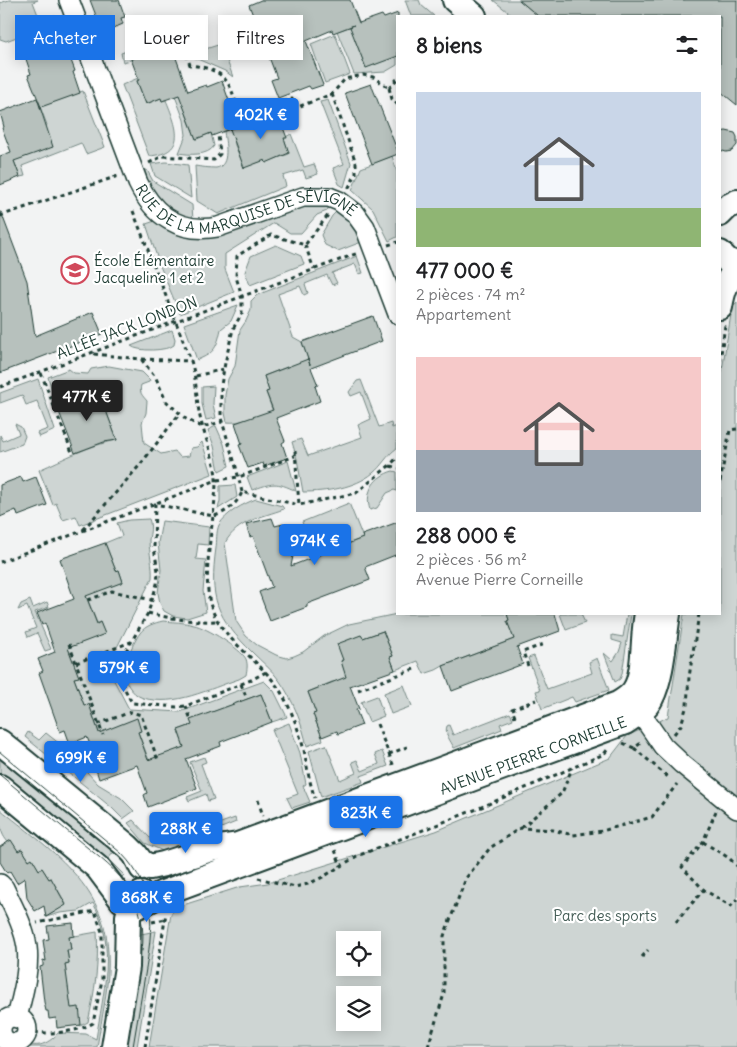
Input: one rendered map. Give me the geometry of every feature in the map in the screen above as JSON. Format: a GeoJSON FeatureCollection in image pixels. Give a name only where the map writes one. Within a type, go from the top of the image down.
{"type":"FeatureCollection","features":[{"type":"Feature","properties":{"kind":"street","name":"RUE DE LA MARQUISE DE SÉVIGNÉ"},"geometry":{"type":"LineString","coordinates":[[69,0],[126,173],[159,213],[180,226],[206,230],[303,197],[329,197],[339,201],[361,220],[396,309]]}},
{"type":"Feature","properties":{"kind":"street"},"geometry":{"type":"LineString","coordinates":[[454,0],[473,15]]}},
{"type":"Feature","properties":{"kind":"street"},"geometry":{"type":"LineString","coordinates":[[721,213],[726,207],[737,202]]}},
{"type":"Feature","properties":{"kind":"street"},"geometry":{"type":"LineString","coordinates":[[721,254],[737,266],[726,283],[721,302]]}},
{"type":"Feature","properties":{"kind":"street","name":"AVENUE PIERRE CORNEILLE"},"geometry":{"type":"LineString","coordinates":[[149,900],[163,893],[625,722],[634,704],[635,689],[643,656],[644,626],[647,615]]}},
{"type":"Feature","properties":{"kind":"street","name":"AVENUE PIERRE CORNEILLE"},"geometry":{"type":"LineString","coordinates":[[135,854],[141,862],[150,867],[211,849],[238,844],[618,704],[634,704],[650,700],[656,684],[668,615]]}},
{"type":"Feature","properties":{"kind":"street"},"geometry":{"type":"LineString","coordinates":[[634,704],[663,746],[737,809]]}},
{"type":"Feature","properties":{"kind":"street"},"geometry":{"type":"LineString","coordinates":[[0,742],[135,854],[142,868],[149,900]]}},
{"type":"Feature","properties":{"kind":"street"},"geometry":{"type":"LineString","coordinates":[[0,787],[98,868],[122,900],[149,900]]}},
{"type":"Feature","properties":{"kind":"street"},"geometry":{"type":"LineString","coordinates":[[114,1047],[127,967],[126,928],[149,900],[218,862],[238,844]]}},
{"type":"Feature","properties":{"kind":"street"},"geometry":{"type":"LineString","coordinates":[[0,884],[4,888],[22,926],[27,948],[19,1035]]}},
{"type":"Feature","properties":{"kind":"path"},"geometry":{"type":"LineString","coordinates":[[188,60],[190,64],[216,71],[228,82],[241,117],[292,99],[295,108],[332,94],[346,79],[363,75],[373,77],[389,88],[392,100],[396,103]]}},
{"type":"Feature","properties":{"kind":"path"},"geometry":{"type":"LineString","coordinates":[[389,88],[396,80]]}},
{"type":"Feature","properties":{"kind":"path"},"geometry":{"type":"LineString","coordinates":[[304,245],[339,201],[356,174],[356,163],[332,94]]}},
{"type":"Feature","properties":{"kind":"path"},"geometry":{"type":"LineString","coordinates":[[0,216],[126,173],[163,156],[214,160],[220,154],[218,134]]}},
{"type":"Feature","properties":{"kind":"path"},"geometry":{"type":"LineString","coordinates":[[131,203],[196,376],[199,414],[216,480],[208,587],[210,601],[218,621],[236,643],[266,672],[281,692],[289,707],[299,733],[312,790],[317,802]]}},
{"type":"Feature","properties":{"kind":"path"},"geometry":{"type":"LineString","coordinates":[[155,504],[213,516],[219,515],[238,501],[242,492],[239,476],[222,422],[221,386],[233,329],[242,313],[242,296],[236,277],[236,256],[271,235],[304,245]]}},
{"type":"Feature","properties":{"kind":"path"},"geometry":{"type":"LineString","coordinates":[[304,245],[314,269]]}},
{"type":"Feature","properties":{"kind":"path","name":"ALLÉE JACK LONDON"},"geometry":{"type":"LineString","coordinates":[[0,387],[359,252],[374,249]]}},
{"type":"Feature","properties":{"kind":"path"},"geometry":{"type":"LineString","coordinates":[[92,353],[141,359],[191,361]]}},
{"type":"Feature","properties":{"kind":"path"},"geometry":{"type":"LineString","coordinates":[[141,359],[156,378],[166,401],[186,419],[202,427],[222,422]]}},
{"type":"Feature","properties":{"kind":"path"},"geometry":{"type":"LineString","coordinates":[[196,376],[224,369]]}},
{"type":"Feature","properties":{"kind":"path"},"geometry":{"type":"LineString","coordinates":[[41,372],[73,454]]}},
{"type":"Feature","properties":{"kind":"path"},"geometry":{"type":"LineString","coordinates":[[81,532],[140,465],[180,413]]}},
{"type":"Feature","properties":{"kind":"path"},"geometry":{"type":"LineString","coordinates":[[721,477],[730,430],[737,429]]}},
{"type":"Feature","properties":{"kind":"path"},"geometry":{"type":"LineString","coordinates":[[295,451],[300,505]]}},
{"type":"Feature","properties":{"kind":"path"},"geometry":{"type":"LineString","coordinates":[[0,562],[216,480],[239,476],[295,456]]}},
{"type":"Feature","properties":{"kind":"path"},"geometry":{"type":"LineString","coordinates":[[242,492],[300,505],[356,493],[396,458]]}},
{"type":"Feature","properties":{"kind":"path"},"geometry":{"type":"LineString","coordinates":[[389,466],[396,468]]}},
{"type":"Feature","properties":{"kind":"path"},"geometry":{"type":"LineString","coordinates":[[155,504],[154,548],[158,571],[157,584],[148,612],[116,670],[132,703],[186,706],[266,672]]}},
{"type":"Feature","properties":{"kind":"path"},"geometry":{"type":"LineString","coordinates":[[88,600],[112,591],[152,600]]}},
{"type":"Feature","properties":{"kind":"path"},"geometry":{"type":"LineString","coordinates":[[148,612],[172,619],[197,622],[218,621]]}},
{"type":"Feature","properties":{"kind":"path"},"geometry":{"type":"LineString","coordinates":[[663,746],[681,725],[687,705],[689,678],[699,615]]}},
{"type":"Feature","properties":{"kind":"path"},"geometry":{"type":"LineString","coordinates":[[76,663],[132,642]]}},
{"type":"Feature","properties":{"kind":"path"},"geometry":{"type":"LineString","coordinates":[[68,644],[103,735]]}},
{"type":"Feature","properties":{"kind":"path"},"geometry":{"type":"LineString","coordinates":[[528,666],[523,652],[544,644]]}},
{"type":"Feature","properties":{"kind":"path"},"geometry":{"type":"LineString","coordinates":[[358,690],[414,670]]}},
{"type":"Feature","properties":{"kind":"path"},"geometry":{"type":"LineString","coordinates":[[241,684],[247,699]]}},
{"type":"Feature","properties":{"kind":"path"},"geometry":{"type":"LineString","coordinates":[[516,717],[512,709],[536,700]]}},
{"type":"Feature","properties":{"kind":"path"},"geometry":{"type":"LineString","coordinates":[[186,706],[191,720]]}},
{"type":"Feature","properties":{"kind":"path"},"geometry":{"type":"LineString","coordinates":[[98,724],[131,712],[141,714],[158,760]]}},
{"type":"Feature","properties":{"kind":"path"},"geometry":{"type":"LineString","coordinates":[[377,724],[392,764]]}},
{"type":"Feature","properties":{"kind":"path"},"geometry":{"type":"LineString","coordinates":[[389,754],[407,747]]}},
{"type":"Feature","properties":{"kind":"path"},"geometry":{"type":"LineString","coordinates":[[428,1047],[444,994],[444,936],[466,878],[490,848],[520,828],[562,793],[572,768]]}},
{"type":"Feature","properties":{"kind":"path"},"geometry":{"type":"LineString","coordinates":[[520,828],[553,830],[574,836],[629,824],[652,817],[677,784]]}},
{"type":"Feature","properties":{"kind":"path"},"geometry":{"type":"LineString","coordinates":[[258,800],[265,822]]}},
{"type":"Feature","properties":{"kind":"path"},"geometry":{"type":"LineString","coordinates":[[717,809],[703,842],[682,867],[705,889],[731,906],[737,899]]}},
{"type":"Feature","properties":{"kind":"path"},"geometry":{"type":"LineString","coordinates":[[703,842],[729,858],[737,866]]}},
{"type":"Feature","properties":{"kind":"path"},"geometry":{"type":"LineString","coordinates":[[676,922],[705,889]]}},
{"type":"Feature","properties":{"kind":"path"},"geometry":{"type":"LineString","coordinates":[[145,1047],[166,919],[149,900]]}},
{"type":"Feature","properties":{"kind":"path"},"geometry":{"type":"LineString","coordinates":[[19,1035],[86,1028],[93,1023],[102,980],[102,932],[95,911],[22,926]]}},
{"type":"Feature","properties":{"kind":"path"},"geometry":{"type":"LineString","coordinates":[[642,957],[648,950]]}},
{"type":"Feature","properties":{"kind":"green space"},"geometry":{"type":"Polygon","coordinates":[[[9,0],[38,0],[33,2],[38,15],[15,15],[15,38],[6,41],[0,39],[0,3],[9,0]]]}},
{"type":"Feature","properties":{"kind":"green space"},"geometry":{"type":"Polygon","coordinates":[[[405,0],[419,0],[421,5],[433,15],[411,15],[405,0]]]}},
{"type":"Feature","properties":{"kind":"green space"},"geometry":{"type":"Polygon","coordinates":[[[493,0],[519,0],[537,15],[512,15],[493,0]]]}},
{"type":"Feature","properties":{"kind":"green space"},"geometry":{"type":"Polygon","coordinates":[[[353,26],[355,40],[365,65],[396,56],[396,66],[385,72],[354,74],[337,31],[353,26]]]}},
{"type":"Feature","properties":{"kind":"green space"},"geometry":{"type":"Polygon","coordinates":[[[335,34],[350,74],[325,83],[311,44],[335,34]]]}},
{"type":"Feature","properties":{"kind":"green space"},"geometry":{"type":"Polygon","coordinates":[[[218,45],[218,60],[227,60],[233,77],[225,71],[200,60],[208,60],[208,48],[218,45]]]}},
{"type":"Feature","properties":{"kind":"green space"},"geometry":{"type":"Polygon","coordinates":[[[125,52],[125,60],[131,60],[123,62],[121,53],[125,52]]]}},
{"type":"Feature","properties":{"kind":"green space"},"geometry":{"type":"Polygon","coordinates":[[[138,78],[137,81],[146,104],[161,98],[162,101],[166,100],[176,128],[175,144],[170,150],[162,154],[149,156],[122,85],[138,78]]]}},
{"type":"Feature","properties":{"kind":"green space"},"geometry":{"type":"Polygon","coordinates":[[[83,91],[105,147],[86,154],[81,143],[22,166],[25,176],[20,177],[13,158],[47,125],[39,104],[83,91]]]}},
{"type":"Feature","properties":{"kind":"green space"},"geometry":{"type":"Polygon","coordinates":[[[181,94],[196,139],[211,133],[214,146],[207,152],[179,153],[186,135],[184,120],[175,96],[181,94]]]}},
{"type":"Feature","properties":{"kind":"green space"},"geometry":{"type":"Polygon","coordinates":[[[328,100],[351,163],[344,187],[339,184],[333,168],[344,164],[320,102],[328,100]]]}},
{"type":"Feature","properties":{"kind":"green space"},"geometry":{"type":"Polygon","coordinates":[[[232,128],[235,145],[244,167],[289,154],[284,138],[291,134],[304,167],[314,164],[318,174],[306,178],[303,170],[283,176],[286,186],[218,214],[197,201],[195,166],[216,168],[224,163],[226,147],[224,131],[232,128]]]}},
{"type":"Feature","properties":{"kind":"green space"},"geometry":{"type":"Polygon","coordinates":[[[392,156],[396,169],[396,238],[389,241],[373,209],[352,190],[361,168],[392,156]]]}},
{"type":"Feature","properties":{"kind":"green space"},"geometry":{"type":"Polygon","coordinates":[[[166,162],[188,165],[191,198],[155,176],[151,164],[166,162]]]}},
{"type":"Feature","properties":{"kind":"green space"},"geometry":{"type":"Polygon","coordinates":[[[147,170],[153,181],[192,205],[193,221],[185,220],[157,201],[142,172],[147,170]]]}},
{"type":"Feature","properties":{"kind":"green space"},"geometry":{"type":"Polygon","coordinates":[[[330,204],[327,211],[317,215],[301,233],[290,233],[274,223],[225,254],[225,269],[234,292],[180,314],[160,266],[146,224],[158,220],[169,227],[302,205],[330,204]]]}},
{"type":"Feature","properties":{"kind":"green space"},"geometry":{"type":"Polygon","coordinates":[[[339,209],[347,215],[364,241],[338,251],[325,245],[321,235],[332,216],[339,209]]]}},
{"type":"Feature","properties":{"kind":"green space"},"geometry":{"type":"Polygon","coordinates":[[[276,245],[301,256],[304,264],[250,285],[245,272],[251,256],[276,245]]]}},
{"type":"Feature","properties":{"kind":"green space"},"geometry":{"type":"Polygon","coordinates":[[[357,256],[363,273],[359,274],[355,264],[332,273],[337,283],[332,285],[327,275],[305,284],[308,293],[304,295],[300,286],[278,294],[293,337],[302,342],[309,362],[287,367],[264,376],[269,391],[266,392],[273,412],[243,421],[227,422],[225,395],[228,379],[235,366],[240,330],[251,310],[251,301],[257,295],[357,256]]]}},
{"type":"Feature","properties":{"kind":"green space","name":"Parc des sports"},"geometry":{"type":"Polygon","coordinates":[[[737,302],[737,1047],[149,1047],[171,914],[174,909],[240,887],[268,883],[436,831],[610,758],[627,736],[668,717],[684,615],[721,615],[721,377],[732,308],[737,302]]]}},
{"type":"Feature","properties":{"kind":"green space"},"geometry":{"type":"Polygon","coordinates":[[[238,305],[231,321],[221,329],[214,349],[208,355],[197,360],[184,324],[238,305]]]}},
{"type":"Feature","properties":{"kind":"green space"},"geometry":{"type":"Polygon","coordinates":[[[172,330],[175,339],[174,345],[170,347],[159,350],[146,350],[131,346],[172,330]]]}},
{"type":"Feature","properties":{"kind":"green space"},"geometry":{"type":"Polygon","coordinates":[[[109,366],[142,372],[150,380],[141,385],[140,388],[141,394],[147,401],[146,413],[142,423],[144,443],[161,454],[175,451],[180,457],[189,456],[191,448],[197,447],[202,442],[212,474],[80,525],[76,516],[63,520],[56,503],[53,505],[39,470],[87,449],[117,440],[99,392],[70,403],[69,400],[56,404],[48,377],[69,369],[74,373],[88,374],[91,369],[109,366]]]}},
{"type":"Feature","properties":{"kind":"green space"},"geometry":{"type":"Polygon","coordinates":[[[38,379],[55,430],[39,437],[37,433],[48,429],[37,401],[26,405],[22,395],[0,403],[0,393],[38,379]]]}},
{"type":"Feature","properties":{"kind":"green space"},"geometry":{"type":"Polygon","coordinates":[[[361,380],[379,427],[391,423],[392,428],[396,426],[396,449],[376,470],[358,482],[331,490],[303,492],[292,442],[301,439],[308,456],[362,437],[358,425],[371,419],[361,392],[351,396],[349,392],[357,381],[361,380]]]}},
{"type":"Feature","properties":{"kind":"green space"},"geometry":{"type":"Polygon","coordinates":[[[214,386],[213,404],[216,418],[206,420],[202,404],[202,387],[214,386]]]}},
{"type":"Feature","properties":{"kind":"green space"},"geometry":{"type":"Polygon","coordinates":[[[15,424],[21,427],[25,436],[22,444],[0,452],[0,435],[3,441],[19,434],[15,424]]]}},
{"type":"Feature","properties":{"kind":"green space"},"geometry":{"type":"Polygon","coordinates":[[[216,426],[224,444],[229,466],[219,471],[214,446],[208,430],[216,426]]]}},
{"type":"Feature","properties":{"kind":"green space"},"geometry":{"type":"Polygon","coordinates":[[[288,461],[296,491],[279,484],[252,490],[247,477],[288,461]]]}},
{"type":"Feature","properties":{"kind":"green space"},"geometry":{"type":"Polygon","coordinates":[[[396,472],[396,491],[387,493],[377,508],[370,510],[369,497],[372,485],[387,473],[396,472]]]}},
{"type":"Feature","properties":{"kind":"green space"},"geometry":{"type":"Polygon","coordinates":[[[235,485],[237,497],[218,509],[220,486],[235,485]]]}},
{"type":"Feature","properties":{"kind":"green space"},"geometry":{"type":"Polygon","coordinates":[[[256,499],[282,506],[284,509],[259,517],[243,525],[225,543],[236,621],[246,636],[257,645],[276,655],[287,658],[294,656],[303,652],[324,636],[349,624],[396,614],[507,615],[509,620],[507,621],[514,639],[424,674],[418,661],[395,670],[390,657],[393,656],[383,631],[363,638],[361,635],[341,661],[348,680],[332,682],[308,692],[316,713],[313,714],[323,740],[307,746],[296,712],[284,687],[231,629],[218,606],[215,594],[214,566],[219,525],[235,509],[256,499]]]}},
{"type":"Feature","properties":{"kind":"green space"},"geometry":{"type":"Polygon","coordinates":[[[349,503],[363,538],[315,556],[302,522],[349,503]]]}},
{"type":"Feature","properties":{"kind":"green space"},"geometry":{"type":"Polygon","coordinates":[[[149,519],[151,527],[149,540],[152,578],[107,667],[129,709],[180,712],[264,681],[274,691],[287,717],[272,722],[261,694],[191,720],[192,725],[178,730],[184,747],[150,763],[138,732],[100,735],[89,704],[84,705],[74,678],[78,677],[67,645],[104,634],[100,622],[97,623],[85,593],[123,582],[119,570],[116,571],[105,543],[122,536],[117,523],[149,519]]]}},
{"type":"Feature","properties":{"kind":"green space"},"geometry":{"type":"Polygon","coordinates":[[[162,521],[209,527],[208,545],[198,544],[196,559],[206,560],[203,591],[206,612],[187,618],[173,616],[164,611],[160,603],[158,593],[161,570],[158,543],[162,521]]]}},
{"type":"Feature","properties":{"kind":"green space"},"geometry":{"type":"Polygon","coordinates":[[[30,600],[33,608],[47,602],[49,607],[35,612],[51,649],[45,651],[37,633],[28,637],[26,632],[36,628],[27,606],[18,610],[21,604],[30,600]]]}},
{"type":"Feature","properties":{"kind":"green space"},"geometry":{"type":"Polygon","coordinates":[[[560,615],[581,615],[585,623],[566,630],[560,615]]]}},
{"type":"Feature","properties":{"kind":"green space"},"geometry":{"type":"Polygon","coordinates":[[[627,615],[631,615],[622,674],[620,679],[615,682],[604,653],[613,661],[622,643],[612,640],[612,635],[623,637],[627,615]]]}},
{"type":"Feature","properties":{"kind":"green space"},"geometry":{"type":"Polygon","coordinates":[[[163,621],[186,623],[206,630],[223,639],[246,659],[246,675],[204,692],[180,699],[155,700],[139,696],[131,690],[126,682],[125,665],[133,645],[144,628],[163,621]]]}},
{"type":"Feature","properties":{"kind":"green space"},"geometry":{"type":"Polygon","coordinates":[[[534,656],[547,689],[592,673],[589,662],[597,658],[609,690],[575,702],[572,697],[542,709],[536,691],[540,690],[528,658],[534,656]]]}},
{"type":"Feature","properties":{"kind":"green space"},"geometry":{"type":"Polygon","coordinates":[[[404,685],[412,706],[391,714],[384,693],[404,685]]]}},
{"type":"Feature","properties":{"kind":"green space"},"geometry":{"type":"Polygon","coordinates":[[[377,696],[384,716],[369,722],[361,702],[377,696]]]}},
{"type":"Feature","properties":{"kind":"green space"},"geometry":{"type":"Polygon","coordinates":[[[510,713],[513,719],[500,724],[502,729],[454,748],[447,735],[446,729],[449,725],[453,735],[510,713]]]}},
{"type":"Feature","properties":{"kind":"green space"},"geometry":{"type":"Polygon","coordinates":[[[289,723],[300,753],[306,784],[303,786],[310,802],[292,808],[287,798],[298,794],[272,730],[289,723]]]}},
{"type":"Feature","properties":{"kind":"green space"},"geometry":{"type":"Polygon","coordinates":[[[28,732],[39,740],[46,733],[65,748],[98,784],[121,798],[134,811],[123,819],[25,737],[28,732]]]}},
{"type":"Feature","properties":{"kind":"green space"},"geometry":{"type":"Polygon","coordinates":[[[326,745],[340,780],[356,773],[352,762],[357,760],[362,771],[379,764],[375,754],[382,751],[388,766],[361,776],[363,782],[321,797],[309,751],[326,745]]]}},
{"type":"Feature","properties":{"kind":"green space"},"geometry":{"type":"Polygon","coordinates":[[[0,747],[119,846],[108,859],[124,875],[119,880],[0,781],[0,747]]]}},
{"type":"Feature","properties":{"kind":"green space"},"geometry":{"type":"Polygon","coordinates":[[[204,757],[206,762],[201,764],[214,799],[208,801],[206,794],[189,801],[187,797],[202,791],[190,762],[204,757]]]}},
{"type":"Feature","properties":{"kind":"green space"},"geometry":{"type":"Polygon","coordinates":[[[0,809],[37,838],[71,870],[97,906],[104,928],[108,952],[108,976],[97,1047],[28,1047],[45,1043],[58,1033],[86,1034],[96,1039],[106,970],[105,935],[93,903],[79,911],[46,917],[66,904],[51,878],[49,879],[42,868],[39,870],[22,849],[18,851],[4,837],[0,823],[0,809]]]}},
{"type":"Feature","properties":{"kind":"green space"},"geometry":{"type":"Polygon","coordinates":[[[235,818],[236,822],[214,831],[215,834],[165,852],[145,843],[128,823],[133,820],[150,838],[157,835],[161,844],[235,818]]]}},
{"type":"Feature","properties":{"kind":"green space"},"geometry":{"type":"Polygon","coordinates":[[[156,931],[137,1047],[123,1047],[136,935],[156,931]]]}},
{"type":"Feature","properties":{"kind":"green space"},"geometry":{"type":"Polygon","coordinates":[[[97,932],[97,966],[93,1000],[88,1022],[80,1026],[69,1008],[65,964],[69,963],[67,950],[71,950],[69,937],[97,932]]]}},
{"type":"Feature","properties":{"kind":"building"},"geometry":{"type":"Polygon","coordinates":[[[90,0],[119,0],[125,17],[121,18],[123,24],[115,27],[115,15],[96,15],[90,0]]]}},
{"type":"Feature","properties":{"kind":"building"},"geometry":{"type":"Polygon","coordinates":[[[261,0],[350,0],[359,23],[382,15],[384,18],[398,13],[396,15],[396,57],[366,68],[350,27],[354,25],[333,33],[332,30],[306,41],[323,85],[311,89],[309,86],[278,98],[271,80],[277,78],[270,60],[303,60],[303,15],[253,15],[249,5],[261,0]]]}},
{"type":"Feature","properties":{"kind":"building"},"geometry":{"type":"Polygon","coordinates":[[[519,0],[737,0],[737,105],[721,92],[721,15],[537,15],[519,0]]]}},
{"type":"Feature","properties":{"kind":"building"},"geometry":{"type":"Polygon","coordinates":[[[26,60],[71,60],[80,93],[41,107],[28,75],[31,74],[26,60]]]}},
{"type":"Feature","properties":{"kind":"building"},"geometry":{"type":"Polygon","coordinates":[[[131,60],[177,60],[188,91],[206,85],[207,87],[222,81],[238,126],[212,136],[211,133],[196,139],[179,95],[162,101],[161,98],[146,104],[137,81],[139,80],[131,60]]]}},
{"type":"Feature","properties":{"kind":"building"},"geometry":{"type":"Polygon","coordinates":[[[371,84],[396,147],[396,155],[372,164],[345,93],[371,84]]]}},
{"type":"Feature","properties":{"kind":"building"},"geometry":{"type":"Polygon","coordinates":[[[37,98],[53,147],[14,161],[20,177],[0,185],[0,156],[11,152],[2,128],[4,127],[0,112],[37,98]]]}},
{"type":"Feature","properties":{"kind":"building"},"geometry":{"type":"Polygon","coordinates":[[[277,112],[287,138],[284,138],[289,153],[266,163],[265,160],[244,168],[230,129],[277,112]]]}},
{"type":"Feature","properties":{"kind":"building"},"geometry":{"type":"Polygon","coordinates":[[[721,132],[735,133],[737,145],[732,151],[721,150],[721,132]]]}},
{"type":"Feature","properties":{"kind":"building"},"geometry":{"type":"Polygon","coordinates":[[[0,212],[27,281],[35,336],[93,312],[102,334],[0,373],[0,212]]]}},
{"type":"Feature","properties":{"kind":"building"},"geometry":{"type":"Polygon","coordinates":[[[373,316],[382,341],[311,368],[318,385],[315,386],[320,401],[276,418],[285,441],[282,443],[287,458],[264,466],[263,463],[248,468],[239,445],[242,444],[235,423],[273,410],[266,392],[269,391],[264,376],[308,359],[302,342],[373,316]]]}},
{"type":"Feature","properties":{"kind":"building"},"geometry":{"type":"Polygon","coordinates":[[[99,392],[117,440],[104,442],[75,453],[56,404],[69,400],[70,403],[99,392]]]}},
{"type":"Feature","properties":{"kind":"building"},"geometry":{"type":"Polygon","coordinates":[[[21,477],[23,482],[36,477],[47,505],[18,516],[16,510],[0,517],[0,485],[21,477]]]}},
{"type":"Feature","properties":{"kind":"building"},"geometry":{"type":"Polygon","coordinates":[[[272,518],[275,526],[283,524],[287,535],[296,541],[291,566],[363,538],[362,535],[396,523],[396,555],[365,567],[370,580],[307,604],[307,607],[270,621],[259,592],[272,587],[253,536],[250,537],[246,524],[272,518]]]}},
{"type":"Feature","properties":{"kind":"building"},"geometry":{"type":"Polygon","coordinates":[[[105,543],[116,571],[119,570],[123,582],[86,596],[97,624],[100,622],[105,634],[68,648],[79,677],[74,678],[84,705],[89,704],[99,733],[137,718],[141,731],[138,732],[148,760],[184,747],[178,730],[192,725],[190,720],[261,694],[272,722],[220,742],[221,746],[186,759],[197,788],[148,807],[144,795],[147,793],[137,765],[99,779],[95,766],[98,765],[87,737],[70,744],[65,730],[60,732],[39,673],[43,671],[38,659],[55,652],[45,623],[42,625],[37,613],[74,599],[60,559],[105,543]]]}},
{"type":"Feature","properties":{"kind":"building"},"geometry":{"type":"Polygon","coordinates":[[[507,615],[555,615],[560,631],[517,647],[523,664],[452,691],[443,666],[514,639],[507,621],[509,620],[507,615]]]}},
{"type":"Feature","properties":{"kind":"building"},"geometry":{"type":"Polygon","coordinates":[[[383,631],[393,656],[390,657],[395,670],[350,686],[359,709],[356,710],[362,725],[338,734],[337,731],[322,737],[313,714],[316,713],[308,692],[346,677],[341,661],[343,660],[337,644],[361,635],[363,638],[383,631]]]}},
{"type":"Feature","properties":{"kind":"building"},"geometry":{"type":"Polygon","coordinates":[[[11,840],[18,851],[22,849],[29,860],[32,858],[39,870],[42,868],[49,879],[51,878],[66,905],[46,917],[44,906],[35,911],[27,898],[25,878],[17,883],[10,871],[7,873],[0,862],[0,847],[11,840]]]}},
{"type":"Feature","properties":{"kind":"building"},"geometry":{"type":"Polygon","coordinates":[[[73,923],[74,936],[69,937],[71,950],[67,950],[69,963],[65,964],[71,1008],[79,1007],[81,1025],[57,1028],[56,1018],[49,1019],[44,1002],[40,967],[43,966],[43,960],[46,961],[43,940],[49,939],[47,926],[73,923]]]}},
{"type":"Feature","properties":{"kind":"tram line"},"geometry":{"type":"LineString","coordinates":[[0,752],[121,853],[133,867],[141,881],[147,896],[151,925],[148,958],[133,1047]]}},
{"type":"Feature","properties":{"kind":"tram line"},"geometry":{"type":"LineString","coordinates":[[0,775],[102,859],[125,882],[139,911],[143,935],[142,951]]}},
{"type":"Feature","properties":{"kind":"place","name":"École Élémentaire Jacqueline 1 et 2"},"geometry":{"type":"Point","coordinates":[75,270]}}]}
